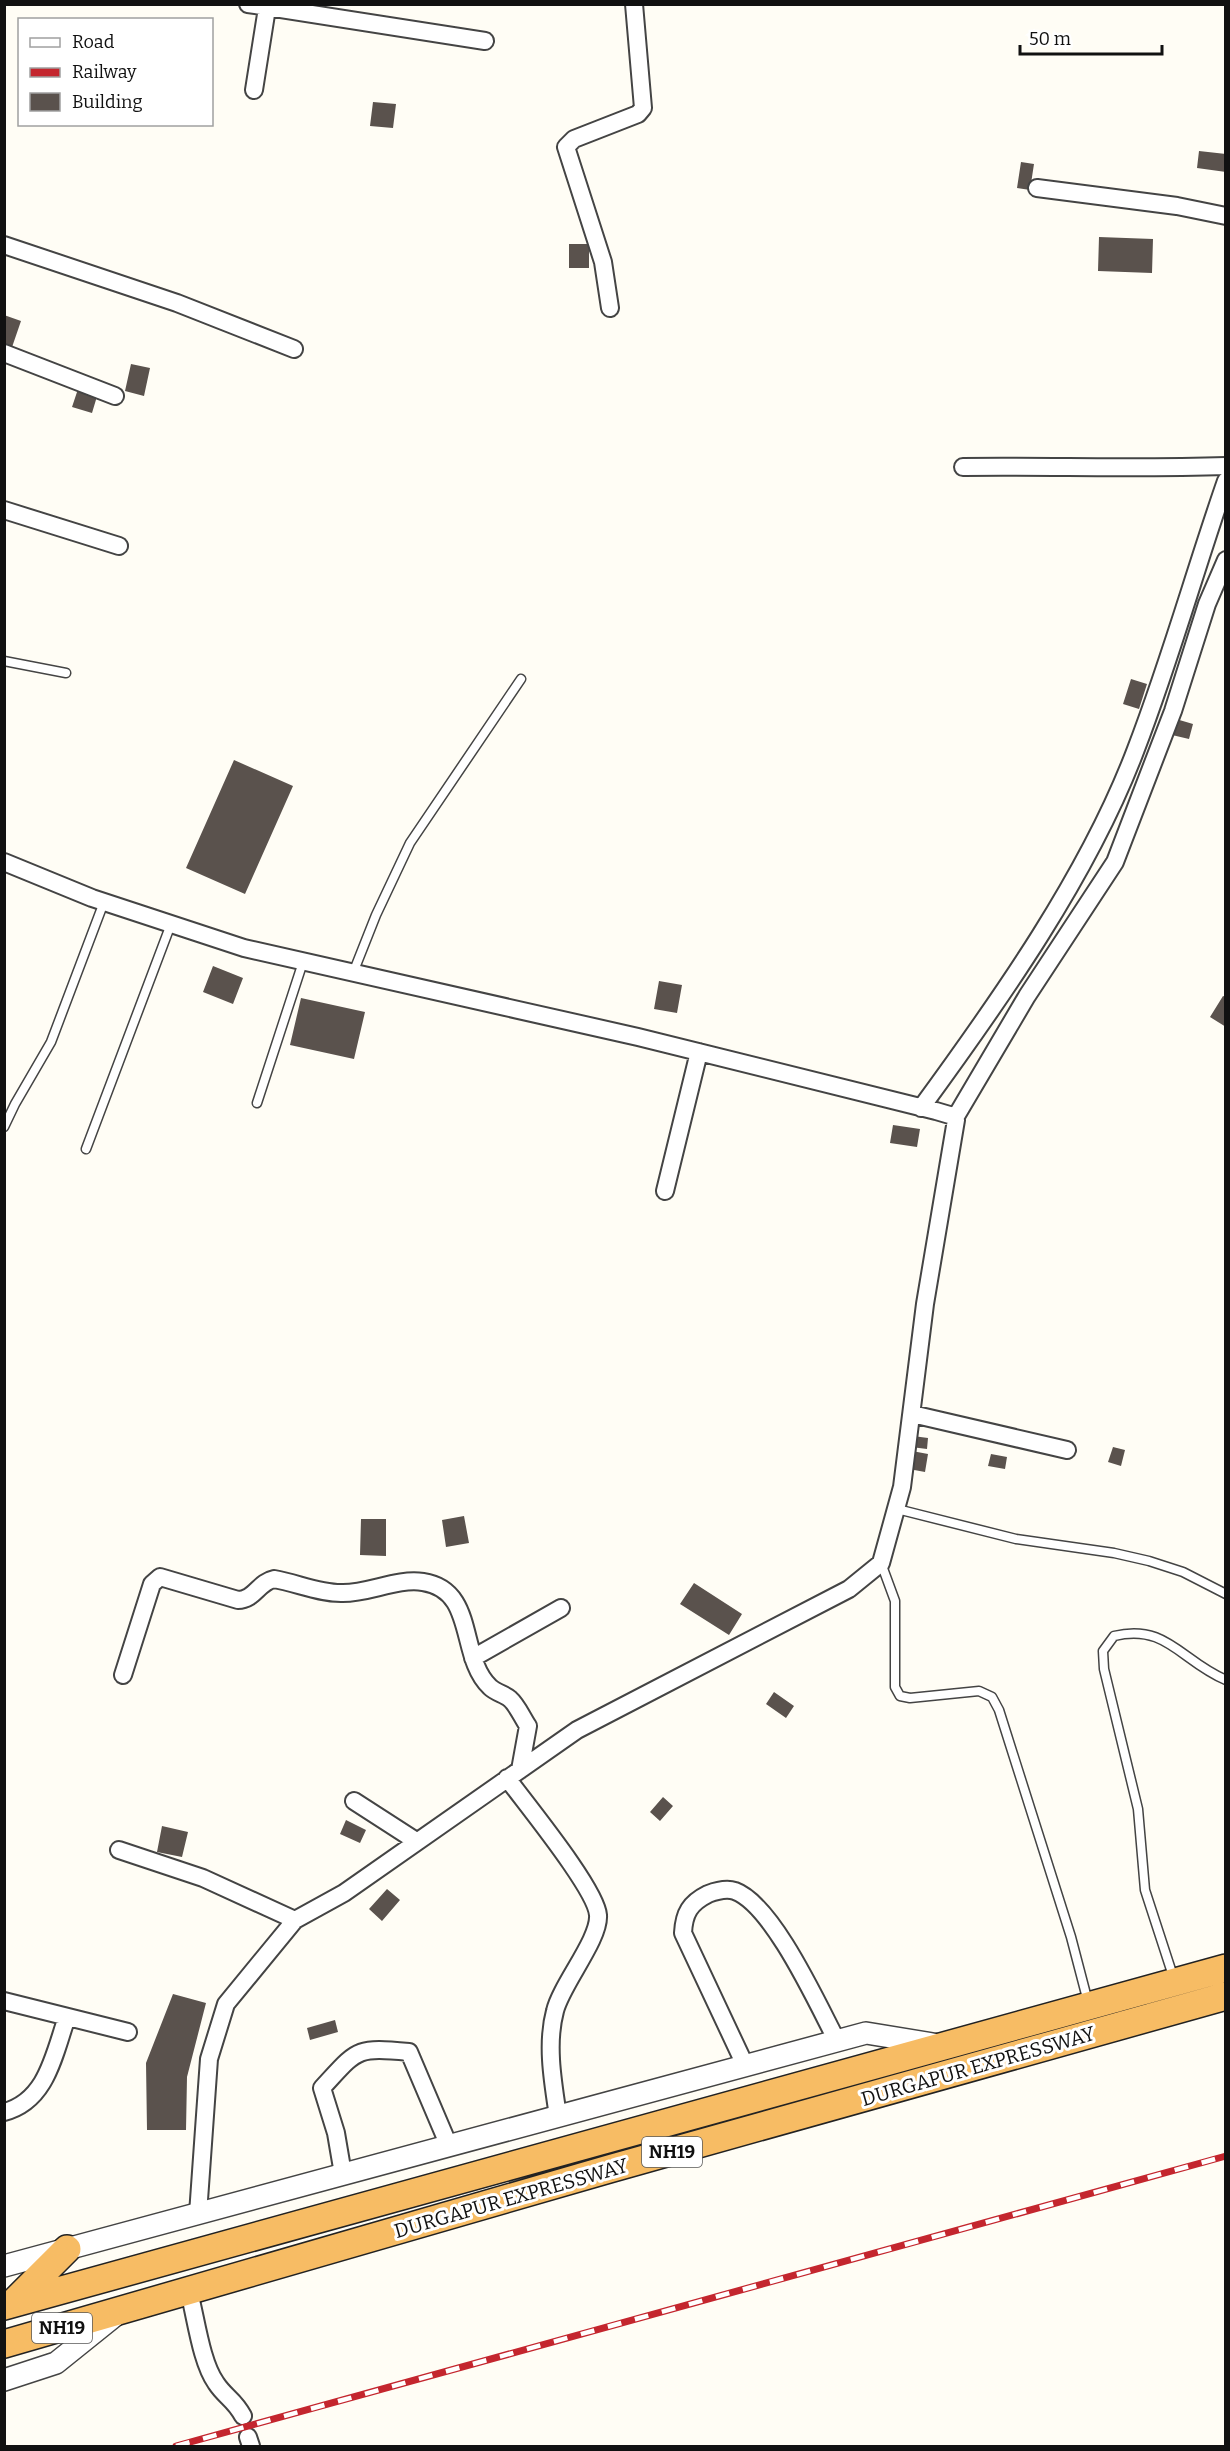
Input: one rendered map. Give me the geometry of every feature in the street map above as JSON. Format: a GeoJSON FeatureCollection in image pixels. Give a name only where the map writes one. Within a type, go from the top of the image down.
{"type":"FeatureCollection","features":[{"type":"Feature","properties":{"kind":"highway","name":"DURGAPUR EXPRESSWAY"},"geometry":{"type":"LineString","coordinates":[[8,2305],[1226,1968]]}},
{"type":"Feature","properties":{"kind":"highway","name":"DURGAPUR EXPRESSWAY"},"geometry":{"type":"LineString","coordinates":[[4,2344],[609,2169],[1226,1996]]}},
{"type":"Feature","properties":{"kind":"highway"},"geometry":{"type":"LineString","coordinates":[[8,2305],[67,2249]]}},
{"type":"Feature","properties":{"kind":"street"},"geometry":{"type":"LineString","coordinates":[[249,4],[267,8],[314,10],[484,41]]}},
{"type":"Feature","properties":{"kind":"street"},"geometry":{"type":"LineString","coordinates":[[610,308],[603,262],[566,147],[574,139],[638,114],[643,108],[634,4]]}},
{"type":"Feature","properties":{"kind":"street"},"geometry":{"type":"LineString","coordinates":[[254,90],[267,8]]}},
{"type":"Feature","properties":{"kind":"street"},"geometry":{"type":"LineString","coordinates":[[1037,188],[1177,206],[1226,216]]}},
{"type":"Feature","properties":{"kind":"street"},"geometry":{"type":"LineString","coordinates":[[4,244],[166,300],[294,349]]}},
{"type":"Feature","properties":{"kind":"street"},"geometry":{"type":"LineString","coordinates":[[4,353],[115,396]]}},
{"type":"Feature","properties":{"kind":"street"},"geometry":{"type":"LineString","coordinates":[[963,467],[1046,466],[1112,469],[1226,466]]}},
{"type":"Feature","properties":{"kind":"street"},"geometry":{"type":"LineString","coordinates":[[940,1113],[983,1024],[1060,901],[1104,819],[1136,750],[1226,481]]}},
{"type":"Feature","properties":{"kind":"street"},"geometry":{"type":"LineString","coordinates":[[4,510],[119,546]]}},
{"type":"Feature","properties":{"kind":"street"},"geometry":{"type":"LineString","coordinates":[[940,1113],[1033,987],[1115,862],[1173,711],[1207,604],[1226,560]]}},
{"type":"Feature","properties":{"kind":"street"},"geometry":{"type":"LineString","coordinates":[[4,862],[104,902],[244,948],[699,1052],[940,1113],[957,1124],[925,1304],[912,1414],[897,1509],[881,1563],[849,1589],[577,1730],[344,1893],[295,1920],[225,2004],[208,2059],[198,2214]]}},
{"type":"Feature","properties":{"kind":"street"},"geometry":{"type":"LineString","coordinates":[[665,1191],[699,1052]]}},
{"type":"Feature","properties":{"kind":"street"},"geometry":{"type":"LineString","coordinates":[[912,1414],[1067,1450]]}},
{"type":"Feature","properties":{"kind":"street"},"geometry":{"type":"LineString","coordinates":[[123,1675],[152,1584],[160,1577],[238,1600],[248,1598],[264,1583],[274,1579],[342,1594],[410,1582],[423,1582],[443,1590],[454,1599],[463,1618],[473,1658],[490,1687],[511,1699],[528,1725],[513,1774]]}},
{"type":"Feature","properties":{"kind":"street"},"geometry":{"type":"LineString","coordinates":[[473,1658],[561,1608]]}},
{"type":"Feature","properties":{"kind":"street"},"geometry":{"type":"LineString","coordinates":[[513,1774],[591,1893],[598,1916],[594,1932],[555,2010],[551,2034],[552,2070],[558,2116]]}},
{"type":"Feature","properties":{"kind":"street"},"geometry":{"type":"LineString","coordinates":[[354,1801],[416,1841]]}},
{"type":"Feature","properties":{"kind":"street"},"geometry":{"type":"LineString","coordinates":[[119,1850],[203,1878],[295,1920]]}},
{"type":"Feature","properties":{"kind":"street"},"geometry":{"type":"LineString","coordinates":[[745,2065],[683,1933],[684,1916],[695,1901],[717,1890],[734,1891],[749,1900],[775,1931],[792,1954],[837,2041]]}},
{"type":"Feature","properties":{"kind":"street"},"geometry":{"type":"LineString","coordinates":[[4,2001],[128,2032]]}},
{"type":"Feature","properties":{"kind":"street"},"geometry":{"type":"LineString","coordinates":[[4,2112],[21,2108],[44,2084],[67,2017]]}},
{"type":"Feature","properties":{"kind":"street"},"geometry":{"type":"LineString","coordinates":[[4,2266],[866,2033],[946,2046]]}},
{"type":"Feature","properties":{"kind":"street"},"geometry":{"type":"LineString","coordinates":[[344,2174],[336,2133],[322,2088],[352,2056],[371,2049],[409,2052],[449,2145]]}},
{"type":"Feature","properties":{"kind":"street"},"geometry":{"type":"LineString","coordinates":[[189,2292],[206,2360],[215,2383],[235,2401],[243,2416]]}},
{"type":"Feature","properties":{"kind":"street"},"geometry":{"type":"LineString","coordinates":[[4,2380],[56,2363],[120,2311]]}},
{"type":"Feature","properties":{"kind":"lane"},"geometry":{"type":"LineString","coordinates":[[4,661],[66,673]]}},
{"type":"Feature","properties":{"kind":"lane"},"geometry":{"type":"LineString","coordinates":[[353,973],[376,915],[410,843],[521,679]]}},
{"type":"Feature","properties":{"kind":"lane"},"geometry":{"type":"LineString","coordinates":[[4,1127],[51,1042],[104,902]]}},
{"type":"Feature","properties":{"kind":"lane"},"geometry":{"type":"LineString","coordinates":[[86,1149],[171,924]]}},
{"type":"Feature","properties":{"kind":"lane"},"geometry":{"type":"LineString","coordinates":[[257,1103],[303,962]]}},
{"type":"Feature","properties":{"kind":"lane"},"geometry":{"type":"LineString","coordinates":[[897,1509],[1016,1539],[1114,1553],[1149,1561],[1183,1572],[1226,1594]]}},
{"type":"Feature","properties":{"kind":"lane"},"geometry":{"type":"LineString","coordinates":[[881,1563],[895,1601],[895,1687],[900,1696],[910,1698],[979,1691],[992,1697],[999,1710],[1071,1937],[1089,2006]]}},
{"type":"Feature","properties":{"kind":"lane"},"geometry":{"type":"LineString","coordinates":[[1175,1982],[1145,1890],[1138,1809],[1104,1669],[1103,1651],[1114,1636],[1132,1631],[1153,1633],[1197,1664],[1226,1680]]}},
{"type":"Feature","properties":{"kind":"building"},"geometry":{"type":"Polygon","coordinates":[[[373,102],[396,104],[393,128],[370,126],[373,102]]]}},
{"type":"Feature","properties":{"kind":"building"},"geometry":{"type":"Polygon","coordinates":[[[1199,151],[1226,154],[1226,172],[1197,168],[1199,151]]]}},
{"type":"Feature","properties":{"kind":"building"},"geometry":{"type":"Polygon","coordinates":[[[1021,162],[1034,164],[1030,190],[1017,188],[1021,162]]]}},
{"type":"Feature","properties":{"kind":"building"},"geometry":{"type":"Polygon","coordinates":[[[1099,237],[1153,239],[1152,273],[1098,271],[1099,237]]]}},
{"type":"Feature","properties":{"kind":"building"},"geometry":{"type":"Polygon","coordinates":[[[569,244],[589,244],[589,268],[569,268],[569,244]]]}},
{"type":"Feature","properties":{"kind":"building"},"geometry":{"type":"Polygon","coordinates":[[[4,315],[21,321],[10,353],[4,351],[4,315]]]}},
{"type":"Feature","properties":{"kind":"building"},"geometry":{"type":"Polygon","coordinates":[[[131,364],[150,368],[144,396],[125,391],[131,364]]]}},
{"type":"Feature","properties":{"kind":"building"},"geometry":{"type":"Polygon","coordinates":[[[79,386],[98,393],[92,413],[72,407],[79,386]]]}},
{"type":"Feature","properties":{"kind":"building"},"geometry":{"type":"Polygon","coordinates":[[[1131,679],[1147,684],[1139,709],[1123,704],[1131,679]]]}},
{"type":"Feature","properties":{"kind":"building"},"geometry":{"type":"Polygon","coordinates":[[[1176,719],[1193,724],[1189,739],[1172,735],[1176,719]]]}},
{"type":"Feature","properties":{"kind":"building"},"geometry":{"type":"Polygon","coordinates":[[[234,760],[293,786],[245,894],[186,868],[234,760]]]}},
{"type":"Feature","properties":{"kind":"building"},"geometry":{"type":"Polygon","coordinates":[[[213,966],[243,978],[233,1004],[203,992],[213,966]]]}},
{"type":"Feature","properties":{"kind":"building"},"geometry":{"type":"Polygon","coordinates":[[[659,981],[682,985],[677,1013],[654,1009],[659,981]]]}},
{"type":"Feature","properties":{"kind":"building"},"geometry":{"type":"Polygon","coordinates":[[[1223,996],[1226,997],[1226,1027],[1210,1017],[1223,996]]]}},
{"type":"Feature","properties":{"kind":"building"},"geometry":{"type":"Polygon","coordinates":[[[301,998],[365,1012],[354,1059],[290,1045],[301,998]]]}},
{"type":"Feature","properties":{"kind":"building"},"geometry":{"type":"Polygon","coordinates":[[[893,1125],[920,1129],[917,1147],[890,1143],[893,1125]]]}},
{"type":"Feature","properties":{"kind":"building"},"geometry":{"type":"Polygon","coordinates":[[[913,1436],[928,1438],[927,1449],[911,1447],[913,1436]]]}},
{"type":"Feature","properties":{"kind":"building"},"geometry":{"type":"Polygon","coordinates":[[[1113,1447],[1125,1450],[1121,1466],[1108,1462],[1113,1447]]]}},
{"type":"Feature","properties":{"kind":"building"},"geometry":{"type":"Polygon","coordinates":[[[912,1451],[928,1454],[925,1472],[909,1469],[912,1451]]]}},
{"type":"Feature","properties":{"kind":"building"},"geometry":{"type":"Polygon","coordinates":[[[991,1454],[1007,1457],[1005,1469],[988,1466],[991,1454]]]}},
{"type":"Feature","properties":{"kind":"building"},"geometry":{"type":"Polygon","coordinates":[[[464,1516],[469,1543],[446,1547],[442,1520],[464,1516]]]}},
{"type":"Feature","properties":{"kind":"building"},"geometry":{"type":"Polygon","coordinates":[[[361,1519],[386,1519],[386,1556],[360,1555],[361,1519]]]}},
{"type":"Feature","properties":{"kind":"building"},"geometry":{"type":"Polygon","coordinates":[[[694,1583],[742,1614],[729,1635],[680,1604],[694,1583]]]}},
{"type":"Feature","properties":{"kind":"building"},"geometry":{"type":"Polygon","coordinates":[[[774,1692],[794,1706],[786,1718],[766,1704],[774,1692]]]}},
{"type":"Feature","properties":{"kind":"building"},"geometry":{"type":"Polygon","coordinates":[[[663,1797],[673,1806],[660,1821],[650,1812],[663,1797]]]}},
{"type":"Feature","properties":{"kind":"building"},"geometry":{"type":"Polygon","coordinates":[[[346,1820],[366,1830],[360,1843],[340,1834],[346,1820]]]}},
{"type":"Feature","properties":{"kind":"building"},"geometry":{"type":"Polygon","coordinates":[[[162,1826],[188,1832],[182,1857],[157,1852],[162,1826]]]}},
{"type":"Feature","properties":{"kind":"building"},"geometry":{"type":"Polygon","coordinates":[[[387,1889],[400,1900],[382,1921],[369,1909],[387,1889]]]}},
{"type":"Feature","properties":{"kind":"building"},"geometry":{"type":"Polygon","coordinates":[[[173,1994],[206,2003],[187,2077],[186,2130],[147,2130],[146,2063],[173,1994]]]}},
{"type":"Feature","properties":{"kind":"building"},"geometry":{"type":"Polygon","coordinates":[[[335,2020],[338,2032],[310,2040],[307,2028],[335,2020]]]}},
{"type":"Feature","properties":{"kind":"railway"},"geometry":{"type":"LineString","coordinates":[[176,2446],[1226,2156]]}}]}
